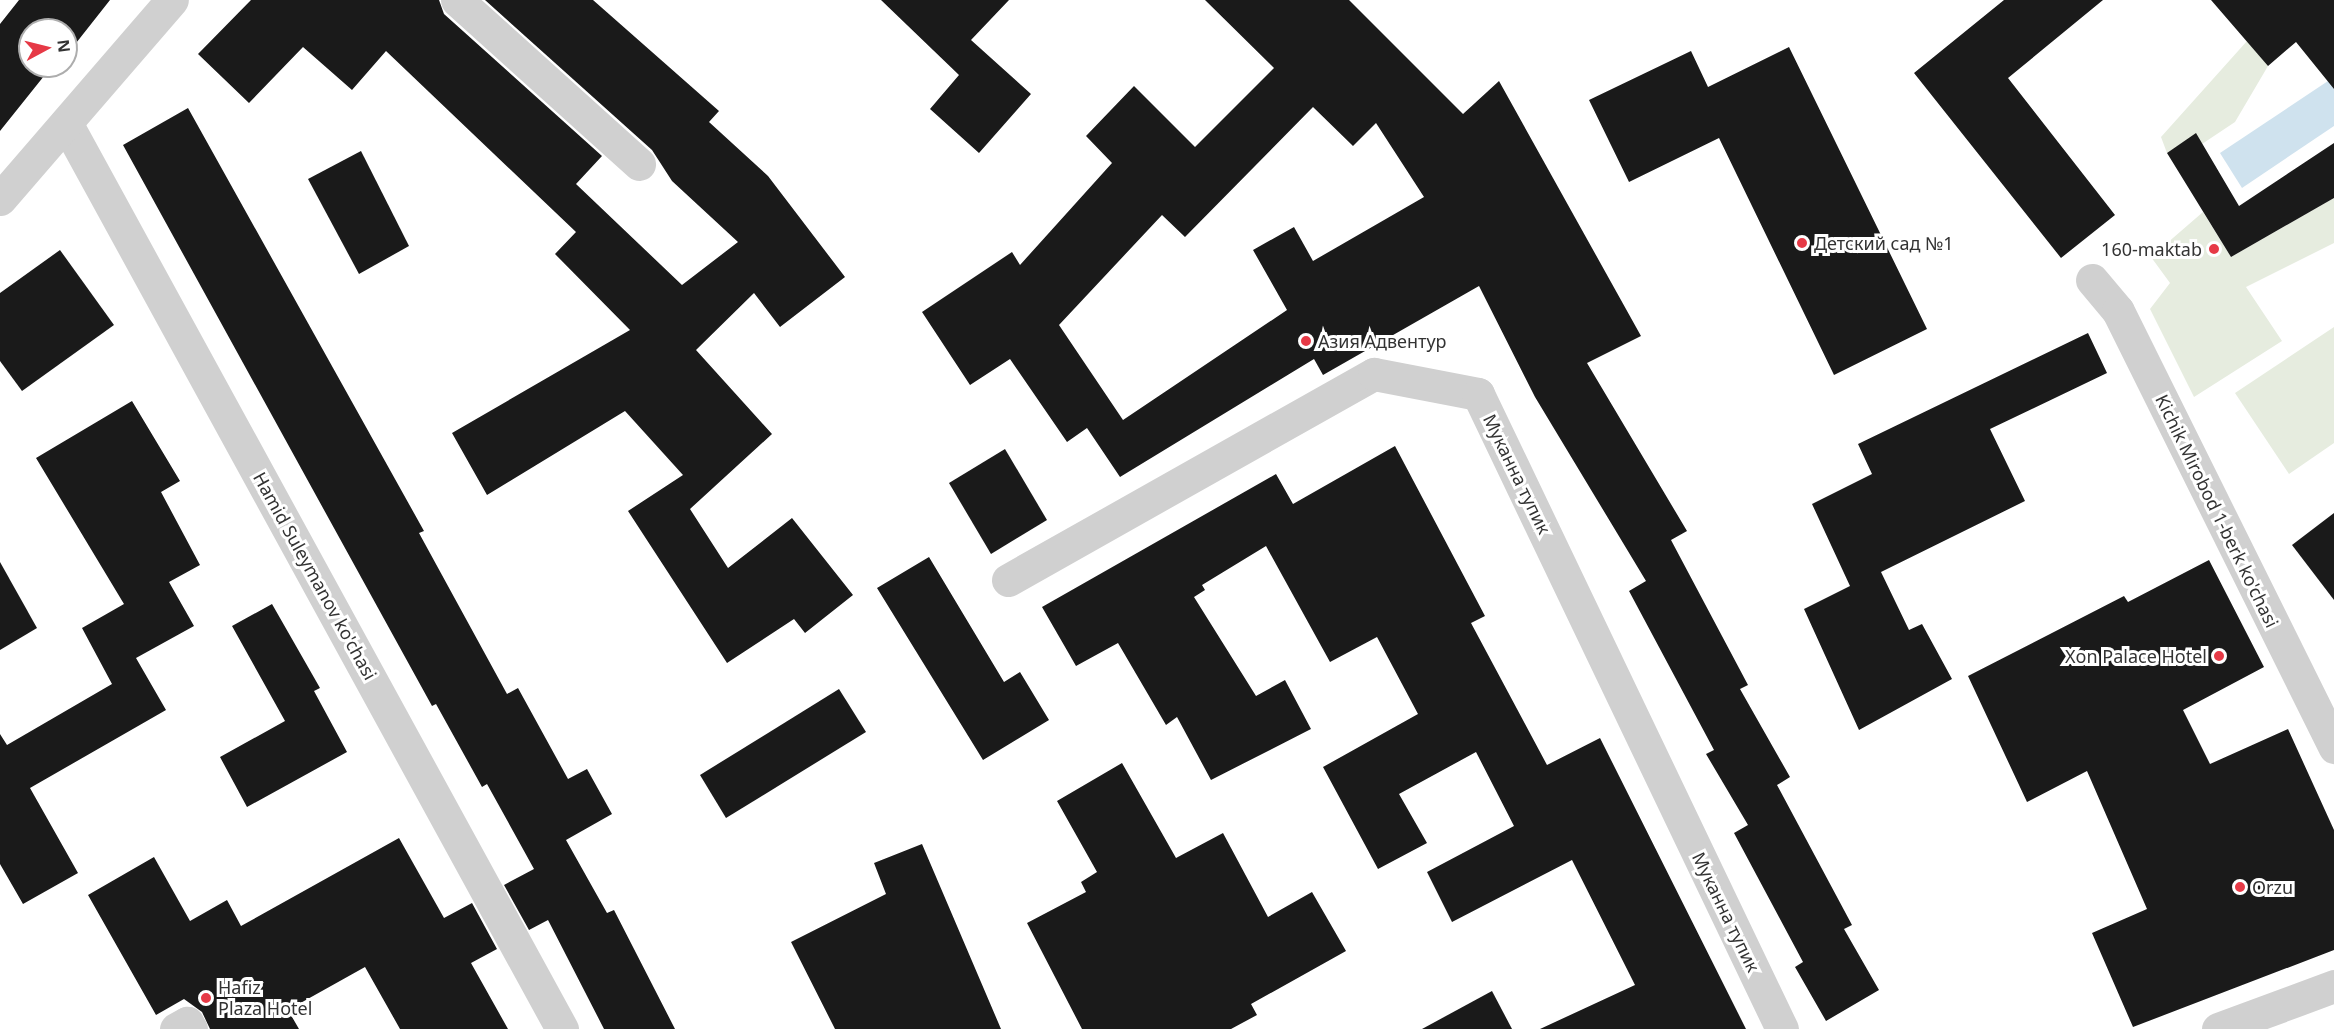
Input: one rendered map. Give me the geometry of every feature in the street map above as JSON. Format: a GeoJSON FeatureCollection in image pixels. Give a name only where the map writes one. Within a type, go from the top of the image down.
{"type":"FeatureCollection","features":[{"type":"Feature","properties":{"kind":"street"},"geometry":{"type":"LineString","coordinates":[[0,199],[172,0]]}},
{"type":"Feature","properties":{"kind":"street"},"geometry":{"type":"LineString","coordinates":[[458,0],[639,164]]}},
{"type":"Feature","properties":{"kind":"street","name":"Hamid Suleymanov ko'chasi"},"geometry":{"type":"LineString","coordinates":[[66,123],[562,1029]]}},
{"type":"Feature","properties":{"kind":"street","name":"Kichik Mirobod 1-berk ko'chasi"},"geometry":{"type":"LineString","coordinates":[[2092,280],[2118,311],[2334,747]]}},
{"type":"Feature","properties":{"kind":"street","name":"Муканна тупик"},"geometry":{"type":"LineString","coordinates":[[1008,580],[1374,374],[1478,394],[1782,1029]]}},
{"type":"Feature","properties":{"kind":"street"},"geometry":{"type":"LineString","coordinates":[[2218,1029],[2334,986]]}},
{"type":"Feature","properties":{"kind":"street"},"geometry":{"type":"LineString","coordinates":[[176,1029],[188,1023],[191,1029]]}},
{"type":"Feature","properties":{"kind":"shaded area"},"geometry":{"type":"Polygon","coordinates":[[[2247,41],[2268,66],[2235,122],[2202,144],[2196,134],[2167,153],[2161,137],[2247,41]]]}},
{"type":"Feature","properties":{"kind":"shaded area"},"geometry":{"type":"Polygon","coordinates":[[[2334,198],[2334,243],[2246,287],[2282,341],[2194,397],[2150,309],[2170,283],[2151,257],[2203,212],[2231,257],[2334,198]]]}},
{"type":"Feature","properties":{"kind":"shaded area"},"geometry":{"type":"Polygon","coordinates":[[[2334,327],[2334,443],[2289,474],[2235,393],[2334,327]]]}},
{"type":"Feature","properties":{"kind":"water"},"geometry":{"type":"Polygon","coordinates":[[[2334,77],[2334,126],[2242,188],[2220,153],[2334,77]]]}},
{"type":"Feature","properties":{"kind":"building"},"geometry":{"type":"Polygon","coordinates":[[[19,0],[110,0],[78,41],[78,18],[18,18],[18,78],[42,78],[0,131],[0,24],[19,0]]]}},
{"type":"Feature","properties":{"kind":"building"},"geometry":{"type":"Polygon","coordinates":[[[251,0],[439,0],[444,14],[602,156],[576,184],[682,285],[738,242],[672,181],[652,150],[485,0],[593,0],[719,111],[709,122],[768,176],[845,277],[780,327],[754,293],[696,350],[772,434],[690,509],[728,568],[792,518],[853,595],[805,633],[794,619],[727,663],[628,511],[683,475],[625,411],[487,495],[452,433],[630,330],[555,254],[576,232],[386,51],[352,90],[303,47],[249,103],[198,54],[251,0]]]}},
{"type":"Feature","properties":{"kind":"building"},"geometry":{"type":"Polygon","coordinates":[[[881,0],[1009,0],[971,40],[1031,94],[979,153],[930,109],[959,75],[881,0]]]}},
{"type":"Feature","properties":{"kind":"building"},"geometry":{"type":"Polygon","coordinates":[[[1205,0],[1349,0],[1463,114],[1499,81],[1641,336],[1587,363],[1687,531],[1671,540],[1748,685],[1740,689],[1790,777],[1777,785],[1852,925],[1844,929],[1879,990],[1826,1021],[1795,967],[1803,962],[1734,833],[1748,825],[1706,754],[1714,750],[1629,591],[1646,581],[1535,397],[1479,286],[1323,375],[1314,359],[1120,477],[1087,428],[1067,442],[1010,359],[970,385],[922,312],[1012,252],[1020,265],[1112,163],[1086,136],[1134,86],[1195,147],[1274,68],[1205,0]],[[1313,107],[1185,237],[1162,215],[1059,325],[1123,420],[1287,310],[1253,250],[1294,227],[1313,261],[1424,197],[1376,123],[1353,146],[1313,107]]]}},
{"type":"Feature","properties":{"kind":"building"},"geometry":{"type":"Polygon","coordinates":[[[2004,0],[2103,0],[2008,78],[2115,215],[2061,258],[1914,73],[2004,0]]]}},
{"type":"Feature","properties":{"kind":"building"},"geometry":{"type":"Polygon","coordinates":[[[2211,0],[2334,0],[2334,89],[2296,42],[2268,66],[2211,0]]]}},
{"type":"Feature","properties":{"kind":"building"},"geometry":{"type":"Polygon","coordinates":[[[1789,47],[1927,329],[1834,375],[1719,138],[1629,182],[1589,100],[1691,51],[1708,87],[1789,47]]]}},
{"type":"Feature","properties":{"kind":"building"},"geometry":{"type":"Polygon","coordinates":[[[188,108],[424,531],[419,533],[507,694],[518,688],[568,779],[587,769],[612,814],[566,840],[607,913],[614,910],[675,1029],[604,1029],[548,920],[529,930],[504,885],[534,869],[487,784],[482,787],[436,704],[432,706],[123,145],[188,108]]]}},
{"type":"Feature","properties":{"kind":"building"},"geometry":{"type":"Polygon","coordinates":[[[2196,133],[2239,206],[2334,143],[2334,198],[2231,257],[2167,153],[2196,133]]]}},
{"type":"Feature","properties":{"kind":"building"},"geometry":{"type":"Polygon","coordinates":[[[361,151],[409,246],[359,274],[308,179],[361,151]]]}},
{"type":"Feature","properties":{"kind":"building"},"geometry":{"type":"Polygon","coordinates":[[[60,250],[114,325],[22,391],[0,361],[0,293],[60,250]]]}},
{"type":"Feature","properties":{"kind":"building"},"geometry":{"type":"Polygon","coordinates":[[[2088,333],[2107,373],[1990,429],[2025,501],[1881,572],[1909,630],[1922,624],[1952,679],[1859,730],[1804,609],[1850,586],[1812,504],[1872,474],[1858,444],[2088,333]]]}},
{"type":"Feature","properties":{"kind":"building"},"geometry":{"type":"Polygon","coordinates":[[[132,401],[180,481],[161,492],[200,565],[169,582],[194,626],[136,658],[166,710],[30,788],[78,873],[23,904],[0,864],[0,734],[7,745],[112,684],[82,628],[124,604],[36,458],[132,401]]]}},
{"type":"Feature","properties":{"kind":"building"},"geometry":{"type":"Polygon","coordinates":[[[1395,446],[1485,616],[1471,623],[1547,765],[1600,738],[1746,1029],[1540,1029],[1635,985],[1572,860],[1452,922],[1427,872],[1514,826],[1476,752],[1399,794],[1427,843],[1378,869],[1323,767],[1418,714],[1377,637],[1330,662],[1266,546],[1202,585],[1205,590],[1194,597],[1256,696],[1285,680],[1311,729],[1211,780],[1177,717],[1166,725],[1118,643],[1076,666],[1042,607],[1276,474],[1293,504],[1395,446]]]}},
{"type":"Feature","properties":{"kind":"building"},"geometry":{"type":"Polygon","coordinates":[[[1005,449],[1047,520],[991,554],[949,483],[1005,449]]]}},
{"type":"Feature","properties":{"kind":"building"},"geometry":{"type":"Polygon","coordinates":[[[2334,513],[2334,600],[2292,545],[2334,513]]]}},
{"type":"Feature","properties":{"kind":"building"},"geometry":{"type":"Polygon","coordinates":[[[929,557],[1004,682],[1020,672],[1049,720],[983,760],[877,588],[929,557]]]}},
{"type":"Feature","properties":{"kind":"building"},"geometry":{"type":"Polygon","coordinates":[[[2209,560],[2264,667],[2183,710],[2210,764],[2288,729],[2334,830],[2334,950],[2133,1027],[2092,933],[2147,909],[2087,771],[2027,802],[1968,676],[2124,596],[2128,602],[2209,560]]]}},
{"type":"Feature","properties":{"kind":"building"},"geometry":{"type":"Polygon","coordinates":[[[0,562],[37,628],[0,650],[0,562]]]}},
{"type":"Feature","properties":{"kind":"building"},"geometry":{"type":"Polygon","coordinates":[[[272,604],[320,688],[314,691],[347,752],[247,807],[220,757],[285,721],[232,626],[272,604]]]}},
{"type":"Feature","properties":{"kind":"building"},"geometry":{"type":"Polygon","coordinates":[[[839,689],[866,732],[726,818],[700,775],[839,689]]]}},
{"type":"Feature","properties":{"kind":"building"},"geometry":{"type":"Polygon","coordinates":[[[1122,763],[1176,858],[1223,833],[1268,917],[1312,892],[1346,951],[1251,1004],[1257,1015],[1231,1029],[1082,1029],[1027,923],[1086,892],[1081,882],[1097,872],[1057,801],[1122,763]]]}},
{"type":"Feature","properties":{"kind":"building"},"geometry":{"type":"Polygon","coordinates":[[[399,838],[444,918],[472,903],[497,949],[471,963],[508,1029],[400,1029],[365,967],[288,1010],[299,1029],[210,1029],[202,1012],[184,999],[156,1015],[88,895],[154,857],[190,921],[227,900],[241,926],[399,838]]]}},
{"type":"Feature","properties":{"kind":"building"},"geometry":{"type":"Polygon","coordinates":[[[922,844],[1001,1029],[835,1029],[791,942],[886,894],[874,863],[922,844]]]}},
{"type":"Feature","properties":{"kind":"building"},"geometry":{"type":"Polygon","coordinates":[[[1492,991],[1512,1029],[1422,1029],[1492,991]]]}},
{"type":"Feature","properties":{"kind":"place","name":"Детский сад №1"},"geometry":{"type":"Point","coordinates":[1802,243]}},
{"type":"Feature","properties":{"kind":"place","name":"160-maktab"},"geometry":{"type":"Point","coordinates":[2214,249]}},
{"type":"Feature","properties":{"kind":"place","name":"Азия Адвентур"},"geometry":{"type":"Point","coordinates":[1306,341]}},
{"type":"Feature","properties":{"kind":"place","name":"Xon Palace Hotel"},"geometry":{"type":"Point","coordinates":[2219,656]}},
{"type":"Feature","properties":{"kind":"place","name":"Orzu"},"geometry":{"type":"Point","coordinates":[2240,887]}},
{"type":"Feature","properties":{"kind":"place","name":"Hafiz Plaza Hotel"},"geometry":{"type":"Point","coordinates":[206,998]}}]}
